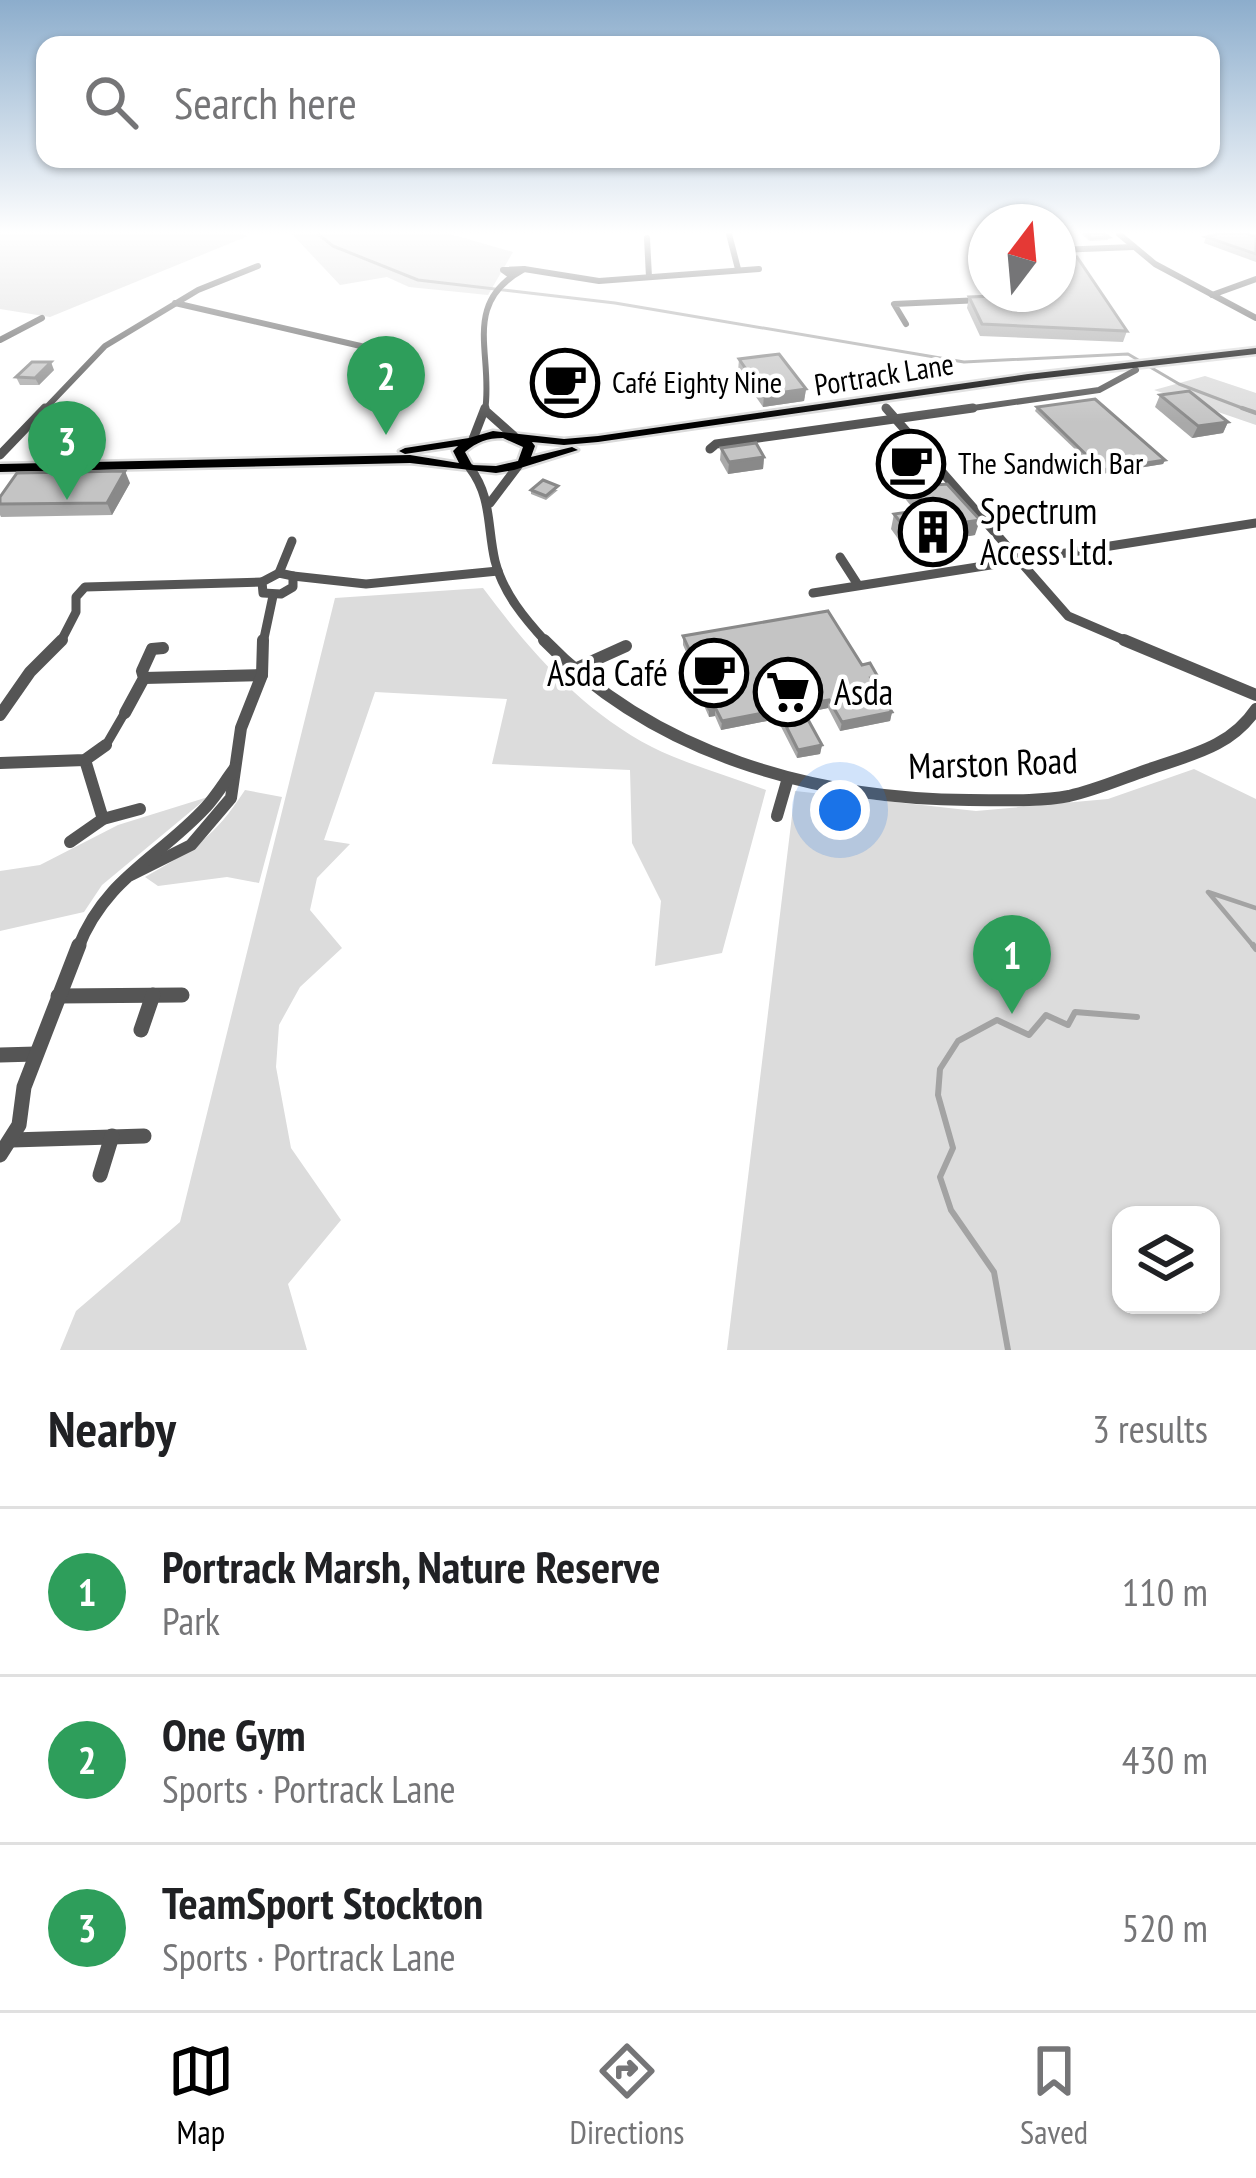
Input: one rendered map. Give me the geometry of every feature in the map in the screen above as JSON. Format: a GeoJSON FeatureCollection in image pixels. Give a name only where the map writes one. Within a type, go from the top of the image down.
{"type":"FeatureCollection","features":[{"type":"Feature","properties":{"kind":"main road","name":"Portrack Lane"},"geometry":{"type":"LineString","coordinates":[[0,468],[410,459],[491,472],[576,450],[886,408],[1162,363],[1256,356]]}},
{"type":"Feature","properties":{"kind":"main road","name":"Portrack Lane"},"geometry":{"type":"LineString","coordinates":[[0,457],[402,452],[517,437],[564,442],[1137,367]]}},
{"type":"Feature","properties":{"kind":"main road"},"geometry":{"type":"LineString","coordinates":[[517,437],[529,446],[530,454],[520,464]]}},
{"type":"Feature","properties":{"kind":"main road"},"geometry":{"type":"LineString","coordinates":[[468,466],[460,451],[470,440]]}},
{"type":"Feature","properties":{"kind":"street"},"geometry":{"type":"LineString","coordinates":[[0,457],[94,355],[188,297]]}},
{"type":"Feature","properties":{"kind":"street"},"geometry":{"type":"LineString","coordinates":[[470,440],[487,412],[483,322],[495,297]]}},
{"type":"Feature","properties":{"kind":"street"},"geometry":{"type":"LineString","coordinates":[[1216,297],[1256,318]]}},
{"type":"Feature","properties":{"kind":"street"},"geometry":{"type":"LineString","coordinates":[[906,324],[894,304],[968,300]]}},
{"type":"Feature","properties":{"kind":"street"},"geometry":{"type":"LineString","coordinates":[[175,303],[365,346]]}},
{"type":"Feature","properties":{"kind":"street"},"geometry":{"type":"LineString","coordinates":[[0,340],[42,318]]}},
{"type":"Feature","properties":{"kind":"street","name":"Portrack Lane"},"geometry":{"type":"LineString","coordinates":[[710,449],[716,444],[740,446],[1093,392],[1137,367]]}},
{"type":"Feature","properties":{"kind":"street"},"geometry":{"type":"LineString","coordinates":[[886,408],[1068,616],[1256,695]]}},
{"type":"Feature","properties":{"kind":"street"},"geometry":{"type":"LineString","coordinates":[[487,412],[517,437]]}},
{"type":"Feature","properties":{"kind":"street"},"geometry":{"type":"LineString","coordinates":[[490,503],[520,464]]}},
{"type":"Feature","properties":{"kind":"street","name":"Marston Road"},"geometry":{"type":"LineString","coordinates":[[468,466],[487,489],[498,571],[519,610],[575,669],[707,754],[788,778],[913,800],[1077,794],[1208,751],[1250,721],[1256,709]]}},
{"type":"Feature","properties":{"kind":"street"},"geometry":{"type":"LineString","coordinates":[[813,593],[1256,524]]}},
{"type":"Feature","properties":{"kind":"street"},"geometry":{"type":"LineString","coordinates":[[279,573],[292,541]]}},
{"type":"Feature","properties":{"kind":"street"},"geometry":{"type":"LineString","coordinates":[[840,557],[858,585]]}},
{"type":"Feature","properties":{"kind":"street"},"geometry":{"type":"LineString","coordinates":[[262,582],[262,593],[273,596],[329,583],[397,583],[498,571]]}},
{"type":"Feature","properties":{"kind":"street"},"geometry":{"type":"LineString","coordinates":[[0,715],[30,672],[60,643],[80,591],[94,585],[262,582],[279,573],[329,583]]}},
{"type":"Feature","properties":{"kind":"street"},"geometry":{"type":"LineString","coordinates":[[292,590],[293,576]]}},
{"type":"Feature","properties":{"kind":"street"},"geometry":{"type":"LineString","coordinates":[[0,1155],[12,1140],[36,1054],[91,914],[125,878],[175,856],[203,835],[231,798],[241,728],[262,675],[263,635],[273,596]]}},
{"type":"Feature","properties":{"kind":"street"},"geometry":{"type":"LineString","coordinates":[[575,669],[626,646]]}},
{"type":"Feature","properties":{"kind":"street"},"geometry":{"type":"LineString","coordinates":[[0,763],[86,760],[106,745],[144,678],[142,671],[152,649],[163,648]]}},
{"type":"Feature","properties":{"kind":"street"},"geometry":{"type":"LineString","coordinates":[[144,678],[262,675]]}},
{"type":"Feature","properties":{"kind":"street"},"geometry":{"type":"LineString","coordinates":[[86,760],[103,819]]}},
{"type":"Feature","properties":{"kind":"street"},"geometry":{"type":"LineString","coordinates":[[777,815],[788,778]]}},
{"type":"Feature","properties":{"kind":"street"},"geometry":{"type":"LineString","coordinates":[[70,842],[103,819],[140,809]]}},
{"type":"Feature","properties":{"kind":"street"},"geometry":{"type":"LineString","coordinates":[[58,996],[182,994]]}},
{"type":"Feature","properties":{"kind":"street"},"geometry":{"type":"LineString","coordinates":[[141,1030],[153,995]]}},
{"type":"Feature","properties":{"kind":"street"},"geometry":{"type":"LineString","coordinates":[[0,1055],[36,1054]]}},
{"type":"Feature","properties":{"kind":"street"},"geometry":{"type":"LineString","coordinates":[[100,1175],[112,1136]]}},
{"type":"Feature","properties":{"kind":"street"},"geometry":{"type":"LineString","coordinates":[[12,1140],[144,1136]]}},
{"type":"Feature","properties":{"kind":"shaded area"},"geometry":{"type":"Polygon","coordinates":[[[0,297],[99,297],[50,317],[0,309],[0,297]]]}},
{"type":"Feature","properties":{"kind":"shaded area"},"geometry":{"type":"Polygon","coordinates":[[[1205,376],[1256,393],[1256,425],[1154,390],[1205,376]]]}},
{"type":"Feature","properties":{"kind":"shaded area"},"geometry":{"type":"Polygon","coordinates":[[[483,588],[538,656],[602,715],[666,753],[766,790],[722,953],[655,966],[661,901],[632,843],[630,770],[492,764],[507,699],[375,692],[324,840],[350,844],[317,878],[310,910],[342,948],[300,987],[279,1025],[276,1067],[291,1148],[341,1220],[288,1284],[307,1350],[60,1350],[76,1311],[180,1222],[335,598],[483,588]]]}},
{"type":"Feature","properties":{"kind":"shaded area"},"geometry":{"type":"Polygon","coordinates":[[[1194,769],[1256,799],[1256,1350],[727,1350],[795,791],[976,811],[1108,799],[1194,769]]]}},
{"type":"Feature","properties":{"kind":"shaded area"},"geometry":{"type":"Polygon","coordinates":[[[245,790],[282,797],[259,883],[227,877],[158,886],[145,877],[202,841],[245,790]]]}},
{"type":"Feature","properties":{"kind":"shaded area"},"geometry":{"type":"Polygon","coordinates":[[[208,797],[102,885],[84,912],[0,931],[0,871],[40,865],[118,825],[208,797]]]}},
{"type":"Feature","properties":{"kind":"building"},"geometry":{"type":"Polygon","coordinates":[[[1076,297],[1104,297],[1127,331],[982,324],[976,312],[1076,312],[1076,297]]]}},
{"type":"Feature","properties":{"kind":"building"},"geometry":{"type":"Polygon","coordinates":[[[779,354],[806,389],[764,395],[739,359],[779,354]]]}},
{"type":"Feature","properties":{"kind":"building"},"geometry":{"type":"Polygon","coordinates":[[[32,362],[51,362],[35,378],[16,377],[32,362]]]}},
{"type":"Feature","properties":{"kind":"building"},"geometry":{"type":"Polygon","coordinates":[[[1189,391],[1228,422],[1198,426],[1160,395],[1189,391]]]}},
{"type":"Feature","properties":{"kind":"building"},"geometry":{"type":"Polygon","coordinates":[[[1095,399],[1165,460],[1102,470],[1037,407],[1095,399]]]}},
{"type":"Feature","properties":{"kind":"building"},"geometry":{"type":"Polygon","coordinates":[[[756,443],[764,457],[729,462],[721,448],[756,443]]]}},
{"type":"Feature","properties":{"kind":"building"},"geometry":{"type":"Polygon","coordinates":[[[125,471],[107,503],[0,504],[17,473],[125,471]]]}},
{"type":"Feature","properties":{"kind":"building"},"geometry":{"type":"Polygon","coordinates":[[[929,477],[936,485],[947,484],[980,520],[907,531],[894,514],[929,509],[906,481],[929,477]]]}},
{"type":"Feature","properties":{"kind":"building"},"geometry":{"type":"Polygon","coordinates":[[[543,480],[558,486],[546,496],[531,490],[543,480]]]}},
{"type":"Feature","properties":{"kind":"building","name":"Asda"},"geometry":{"type":"Polygon","coordinates":[[[828,611],[862,665],[870,663],[878,677],[871,678],[892,712],[842,722],[829,700],[800,705],[822,745],[798,750],[778,710],[722,721],[715,707],[709,709],[702,693],[708,691],[683,636],[828,611]]]}},
{"type":"Feature","properties":{"kind":"waterway"},"geometry":{"type":"LineString","coordinates":[[564,297],[964,362],[1128,354],[1179,384],[1244,409]]}},
{"type":"Feature","properties":{"kind":"waterway"},"geometry":{"type":"LineString","coordinates":[[1244,409],[1256,413]]}},
{"type":"Feature","properties":{"kind":"waterway"},"geometry":{"type":"LineString","coordinates":[[1244,409],[1250,411]]}},
{"type":"Feature","properties":{"kind":"waterway"},"geometry":{"type":"LineString","coordinates":[[1255,948],[1208,892],[1256,908]]}},
{"type":"Feature","properties":{"kind":"waterway"},"geometry":{"type":"LineString","coordinates":[[1253,945],[1256,949]]}},
{"type":"Feature","properties":{"kind":"waterway"},"geometry":{"type":"LineString","coordinates":[[1008,1350],[994,1272],[951,1210],[940,1177],[953,1148],[938,1095],[940,1069],[958,1041],[997,1020],[1029,1035],[1046,1015],[1068,1025],[1075,1012],[1137,1017]]}},
{"type":"Feature","properties":{"kind":"place","name":"Café Eighty Nine"},"geometry":{"type":"Point","coordinates":[565,383]}},
{"type":"Feature","properties":{"kind":"place","name":"One Gym"},"geometry":{"type":"Point","coordinates":[386,435]}},
{"type":"Feature","properties":{"kind":"place","name":"The Sandwich Bar"},"geometry":{"type":"Point","coordinates":[911,464]}},
{"type":"Feature","properties":{"kind":"place","name":"TeamSport Stockton"},"geometry":{"type":"Point","coordinates":[67,500]}},
{"type":"Feature","properties":{"kind":"place","name":"Spectrum Access Ltd."},"geometry":{"type":"Point","coordinates":[933,532]}},
{"type":"Feature","properties":{"kind":"place","name":"Asda Café"},"geometry":{"type":"Point","coordinates":[714,673]}},
{"type":"Feature","properties":{"kind":"place","name":"Asda"},"geometry":{"type":"Point","coordinates":[788,692]}},
{"type":"Feature","properties":{"kind":"place","name":"Portrack Marsh, Nature Reserve"},"geometry":{"type":"Point","coordinates":[1012,1014]}}]}
